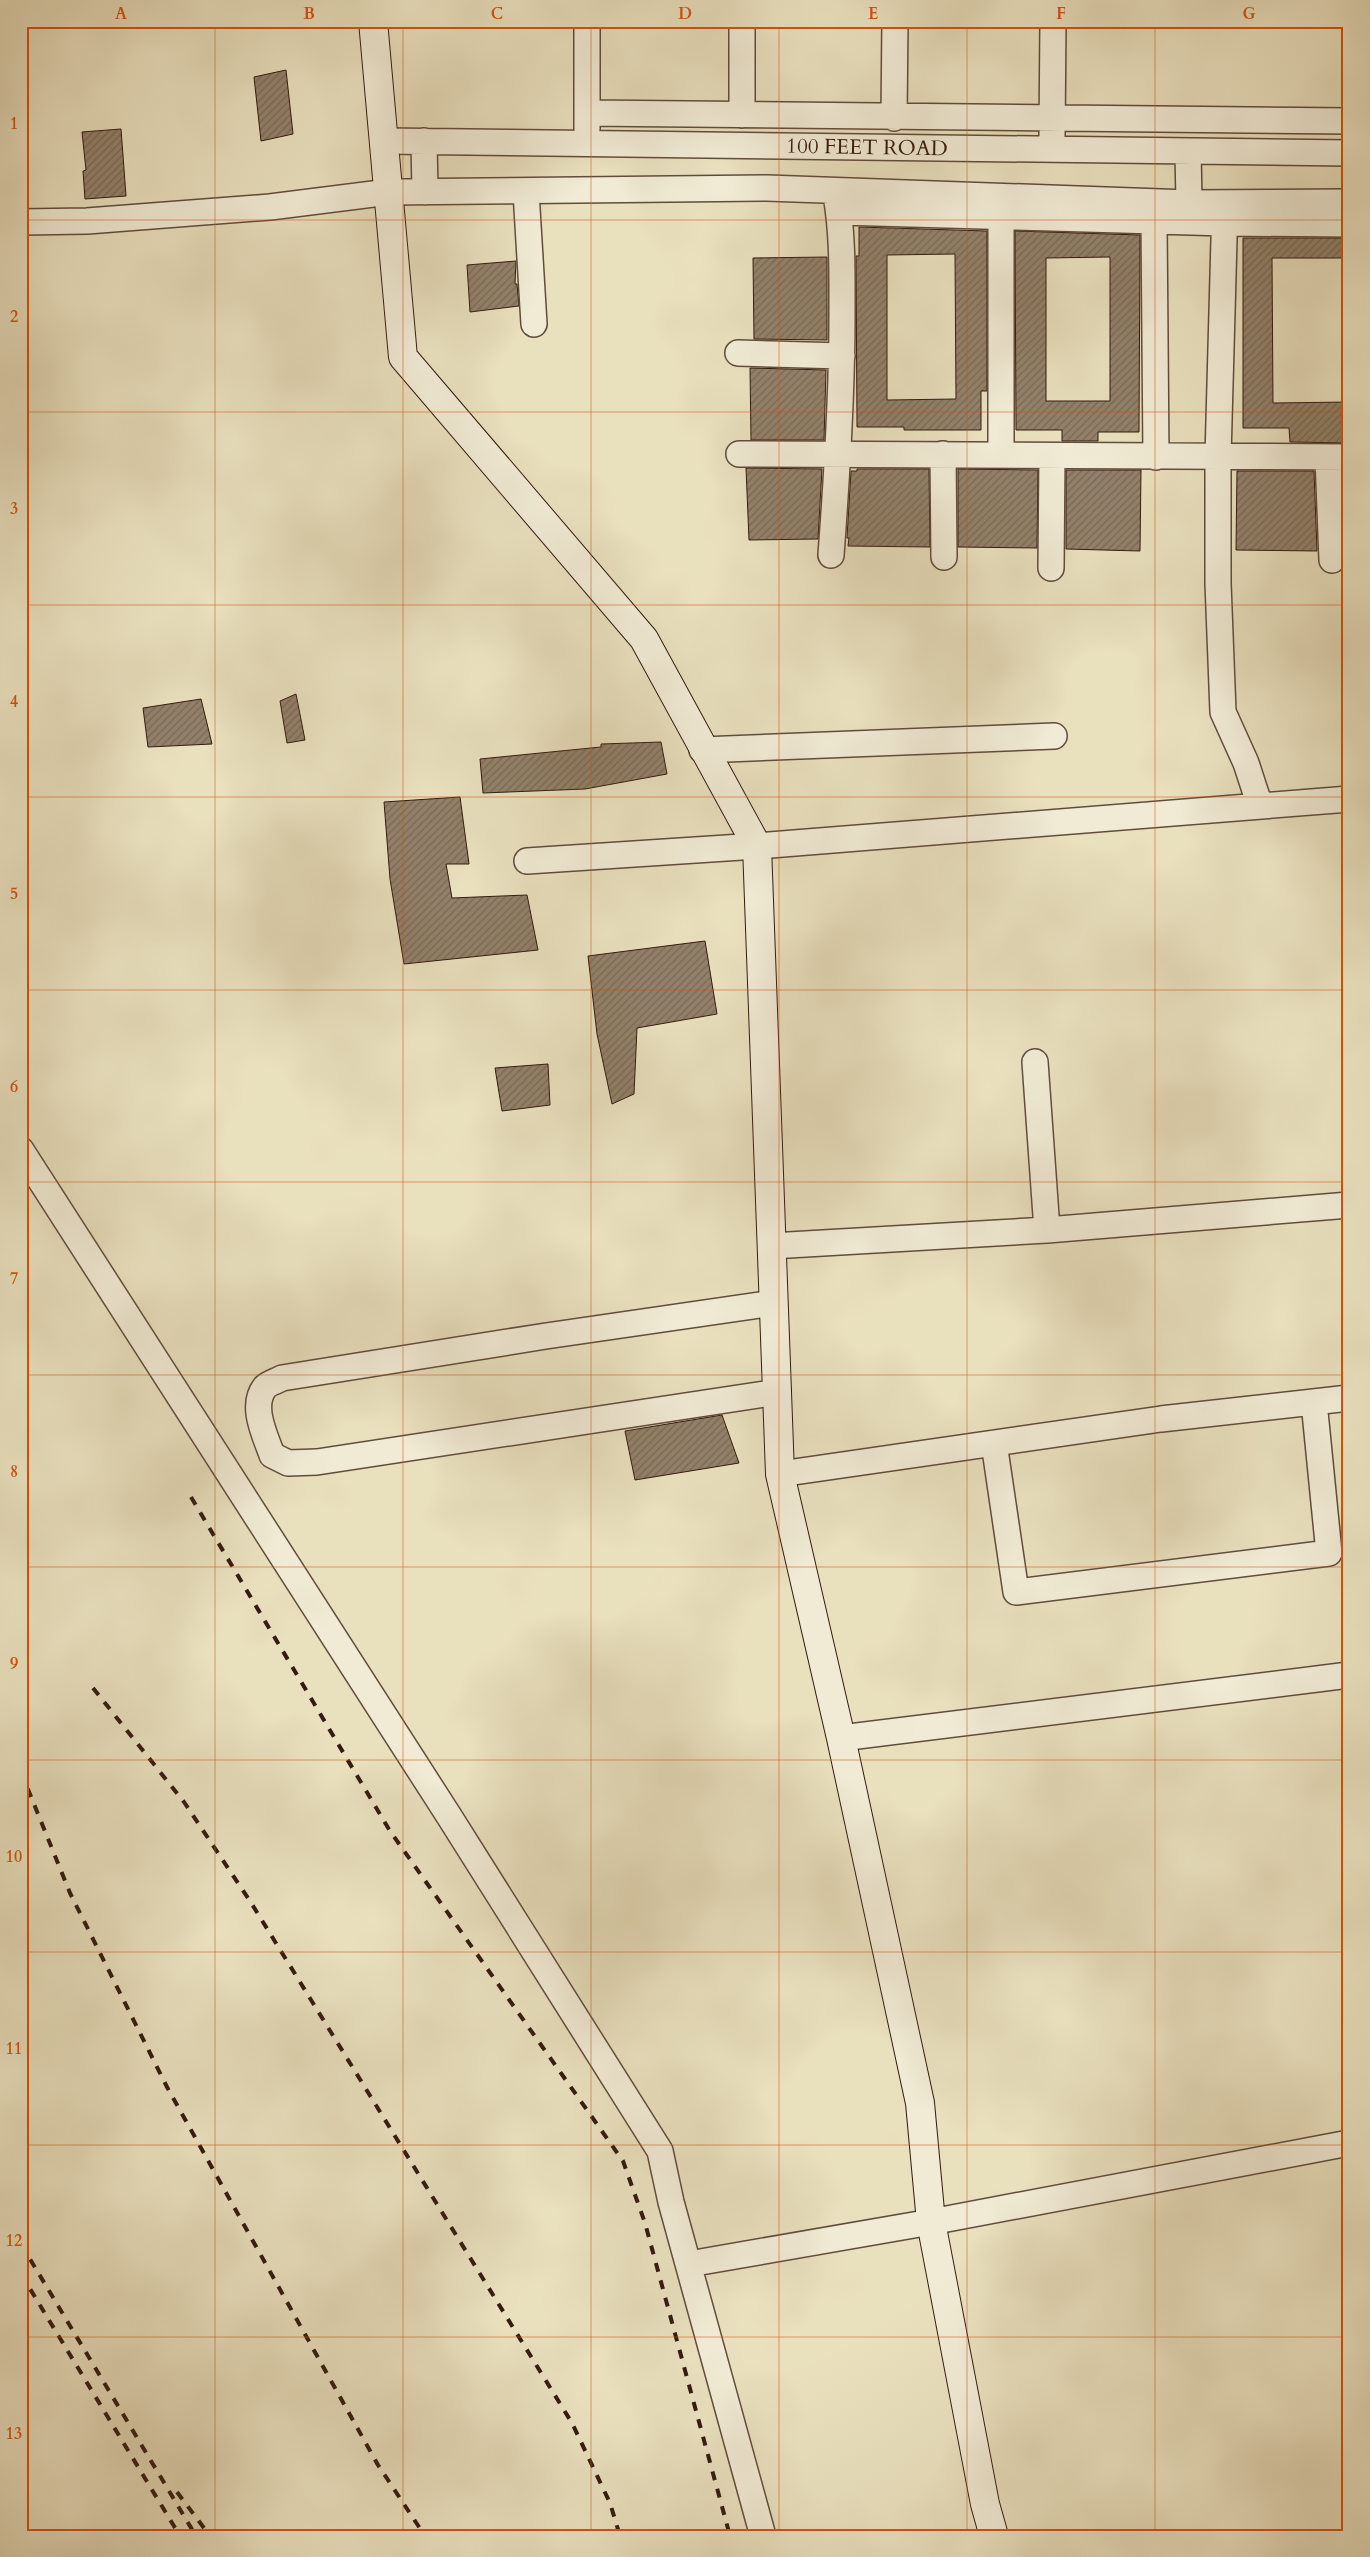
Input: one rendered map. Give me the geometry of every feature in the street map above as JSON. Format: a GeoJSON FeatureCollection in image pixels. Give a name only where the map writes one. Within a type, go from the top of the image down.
{"type":"FeatureCollection","features":[{"type":"Feature","properties":{"kind":"street"},"geometry":{"type":"LineString","coordinates":[[373,21],[403,358],[644,639],[702,750],[757,846],[780,1474],[841,1738],[920,2103],[930,2222],[985,2504],[994,2536]]}},
{"type":"Feature","properties":{"kind":"street"},"geometry":{"type":"LineString","coordinates":[[586,143],[587,21]]}},
{"type":"Feature","properties":{"kind":"street"},"geometry":{"type":"LineString","coordinates":[[742,21],[742,115]]}},
{"type":"Feature","properties":{"kind":"street"},"geometry":{"type":"LineString","coordinates":[[894,118],[895,21]]}},
{"type":"Feature","properties":{"kind":"street"},"geometry":{"type":"LineString","coordinates":[[1052,149],[1053,21]]}},
{"type":"Feature","properties":{"kind":"street"},"geometry":{"type":"LineString","coordinates":[[587,112],[894,118],[1349,121]]}},
{"type":"Feature","properties":{"kind":"street"},"geometry":{"type":"LineString","coordinates":[[424,140],[425,192]]}},
{"type":"Feature","properties":{"kind":"street","name":"100 FEET ROAD"},"geometry":{"type":"LineString","coordinates":[[384,141],[1349,153]]}},
{"type":"Feature","properties":{"kind":"street"},"geometry":{"type":"LineString","coordinates":[[1188,151],[1189,203]]}},
{"type":"Feature","properties":{"kind":"street"},"geometry":{"type":"LineString","coordinates":[[21,222],[87,221],[270,207],[389,192],[767,188],[837,201],[1225,213],[1349,224]]}},
{"type":"Feature","properties":{"kind":"street"},"geometry":{"type":"LineString","coordinates":[[526,192],[534,324]]}},
{"type":"Feature","properties":{"kind":"street"},"geometry":{"type":"LineString","coordinates":[[831,555],[842,356],[842,279],[837,201]]}},
{"type":"Feature","properties":{"kind":"street"},"geometry":{"type":"LineString","coordinates":[[1150,211],[1189,203],[1225,213],[1349,202]]}},
{"type":"Feature","properties":{"kind":"street"},"geometry":{"type":"LineString","coordinates":[[1001,205],[1001,455]]}},
{"type":"Feature","properties":{"kind":"street"},"geometry":{"type":"LineString","coordinates":[[1150,211],[1156,457]]}},
{"type":"Feature","properties":{"kind":"street"},"geometry":{"type":"LineString","coordinates":[[1225,213],[1218,457],[1218,583],[1223,712],[1246,763],[1260,806]]}},
{"type":"Feature","properties":{"kind":"street"},"geometry":{"type":"LineString","coordinates":[[738,353],[842,356]]}},
{"type":"Feature","properties":{"kind":"street"},"geometry":{"type":"LineString","coordinates":[[739,454],[838,452],[1052,456],[1339,457],[1332,560]]}},
{"type":"Feature","properties":{"kind":"street"},"geometry":{"type":"LineString","coordinates":[[944,454],[944,558]]}},
{"type":"Feature","properties":{"kind":"street"},"geometry":{"type":"LineString","coordinates":[[1050,568],[1052,456]]}},
{"type":"Feature","properties":{"kind":"street"},"geometry":{"type":"LineString","coordinates":[[702,750],[1054,736]]}},
{"type":"Feature","properties":{"kind":"street"},"geometry":{"type":"LineString","coordinates":[[527,862],[757,846],[1349,799]]}},
{"type":"Feature","properties":{"kind":"street"},"geometry":{"type":"LineString","coordinates":[[1035,1062],[1047,1230]]}},
{"type":"Feature","properties":{"kind":"street"},"geometry":{"type":"LineString","coordinates":[[21,1150],[449,1816],[660,2151],[688,2264],[763,2536]]}},
{"type":"Feature","properties":{"kind":"street"},"geometry":{"type":"LineString","coordinates":[[771,1246],[1047,1230],[1349,1205]]}},
{"type":"Feature","properties":{"kind":"street"},"geometry":{"type":"LineString","coordinates":[[774,1303],[546,1336],[282,1378],[266,1386],[257,1401],[262,1427],[272,1455],[288,1463],[317,1462],[778,1392]]}},
{"type":"Feature","properties":{"kind":"street"},"geometry":{"type":"LineString","coordinates":[[780,1474],[1161,1419],[1349,1398]]}},
{"type":"Feature","properties":{"kind":"street"},"geometry":{"type":"LineString","coordinates":[[994,1443],[1016,1592],[1329,1553],[1314,1402]]}},
{"type":"Feature","properties":{"kind":"street"},"geometry":{"type":"LineString","coordinates":[[841,1738],[1349,1675]]}},
{"type":"Feature","properties":{"kind":"street"},"geometry":{"type":"LineString","coordinates":[[688,2264],[930,2222],[1349,2143]]}},
{"type":"Feature","properties":{"kind":"building"},"geometry":{"type":"Polygon","coordinates":[[[286,70],[293,134],[261,141],[254,77],[286,70]]]}},
{"type":"Feature","properties":{"kind":"building"},"geometry":{"type":"Polygon","coordinates":[[[121,129],[126,196],[85,199],[83,171],[86,170],[82,132],[121,129]]]}},
{"type":"Feature","properties":{"kind":"building"},"geometry":{"type":"Polygon","coordinates":[[[859,227],[987,231],[987,391],[981,391],[981,430],[904,430],[904,427],[857,427],[856,256],[859,256],[859,227]],[[955,254],[887,255],[887,400],[956,399],[955,254]]]}},
{"type":"Feature","properties":{"kind":"building"},"geometry":{"type":"Polygon","coordinates":[[[1015,231],[1140,235],[1139,432],[1098,432],[1098,441],[1062,441],[1062,430],[1016,430],[1015,231]],[[1110,257],[1046,258],[1046,401],[1110,401],[1110,257]]]}},
{"type":"Feature","properties":{"kind":"building"},"geometry":{"type":"Polygon","coordinates":[[[1243,238],[1349,238],[1349,258],[1272,258],[1273,403],[1349,402],[1349,443],[1290,442],[1289,428],[1243,428],[1243,238]]]}},
{"type":"Feature","properties":{"kind":"building"},"geometry":{"type":"Polygon","coordinates":[[[827,257],[827,340],[754,339],[753,258],[827,257]]]}},
{"type":"Feature","properties":{"kind":"building"},"geometry":{"type":"Polygon","coordinates":[[[516,261],[515,284],[517,284],[519,306],[470,312],[467,265],[516,261]]]}},
{"type":"Feature","properties":{"kind":"building"},"geometry":{"type":"Polygon","coordinates":[[[750,368],[826,370],[824,440],[751,440],[750,368]]]}},
{"type":"Feature","properties":{"kind":"building"},"geometry":{"type":"Polygon","coordinates":[[[746,468],[822,469],[818,539],[749,540],[746,468]]]}},
{"type":"Feature","properties":{"kind":"building"},"geometry":{"type":"Polygon","coordinates":[[[857,469],[929,469],[930,547],[848,546],[851,471],[857,471],[857,469]]]}},
{"type":"Feature","properties":{"kind":"building"},"geometry":{"type":"Polygon","coordinates":[[[958,469],[1038,470],[1037,548],[958,547],[958,469]]]}},
{"type":"Feature","properties":{"kind":"building"},"geometry":{"type":"Polygon","coordinates":[[[1066,470],[1141,470],[1140,551],[1066,549],[1066,470]]]}},
{"type":"Feature","properties":{"kind":"building"},"geometry":{"type":"Polygon","coordinates":[[[1237,471],[1314,471],[1317,551],[1236,550],[1237,471]]]}},
{"type":"Feature","properties":{"kind":"building"},"geometry":{"type":"Polygon","coordinates":[[[1343,471],[1349,471],[1349,550],[1346,550],[1343,471]]]}},
{"type":"Feature","properties":{"kind":"building"},"geometry":{"type":"Polygon","coordinates":[[[296,694],[305,740],[287,743],[280,701],[296,694]]]}},
{"type":"Feature","properties":{"kind":"building"},"geometry":{"type":"Polygon","coordinates":[[[201,699],[212,744],[148,747],[143,708],[201,699]]]}},
{"type":"Feature","properties":{"kind":"building"},"geometry":{"type":"Polygon","coordinates":[[[661,742],[667,774],[585,789],[483,793],[480,759],[601,747],[601,744],[661,742]]]}},
{"type":"Feature","properties":{"kind":"building"},"geometry":{"type":"Polygon","coordinates":[[[460,797],[469,864],[446,864],[452,898],[527,895],[538,950],[404,964],[390,879],[384,802],[460,797]]]}},
{"type":"Feature","properties":{"kind":"building"},"geometry":{"type":"Polygon","coordinates":[[[705,941],[717,1014],[637,1028],[634,1094],[612,1104],[597,1034],[588,956],[705,941]]]}},
{"type":"Feature","properties":{"kind":"building"},"geometry":{"type":"Polygon","coordinates":[[[548,1064],[550,1105],[502,1111],[495,1068],[548,1064]]]}},
{"type":"Feature","properties":{"kind":"building"},"geometry":{"type":"Polygon","coordinates":[[[722,1415],[739,1463],[635,1480],[625,1431],[722,1415]]]}},
{"type":"Feature","properties":{"kind":"railway"},"geometry":{"type":"LineString","coordinates":[[191,1497],[390,1831],[623,2161],[645,2223],[730,2536]]}},
{"type":"Feature","properties":{"kind":"railway"},"geometry":{"type":"LineString","coordinates":[[93,1688],[184,1802],[250,1901],[572,2423],[610,2503],[620,2536]]}},
{"type":"Feature","properties":{"kind":"railway"},"geometry":{"type":"LineString","coordinates":[[21,1772],[70,1893],[167,2087],[378,2465],[425,2536]]}},
{"type":"Feature","properties":{"kind":"railway"},"geometry":{"type":"LineString","coordinates":[[21,2244],[196,2536]]}},
{"type":"Feature","properties":{"kind":"railway"},"geometry":{"type":"LineString","coordinates":[[21,2274],[180,2536]]}},
{"type":"Feature","properties":{"kind":"railway"},"geometry":{"type":"LineString","coordinates":[[177,2492],[210,2536]]}}]}
